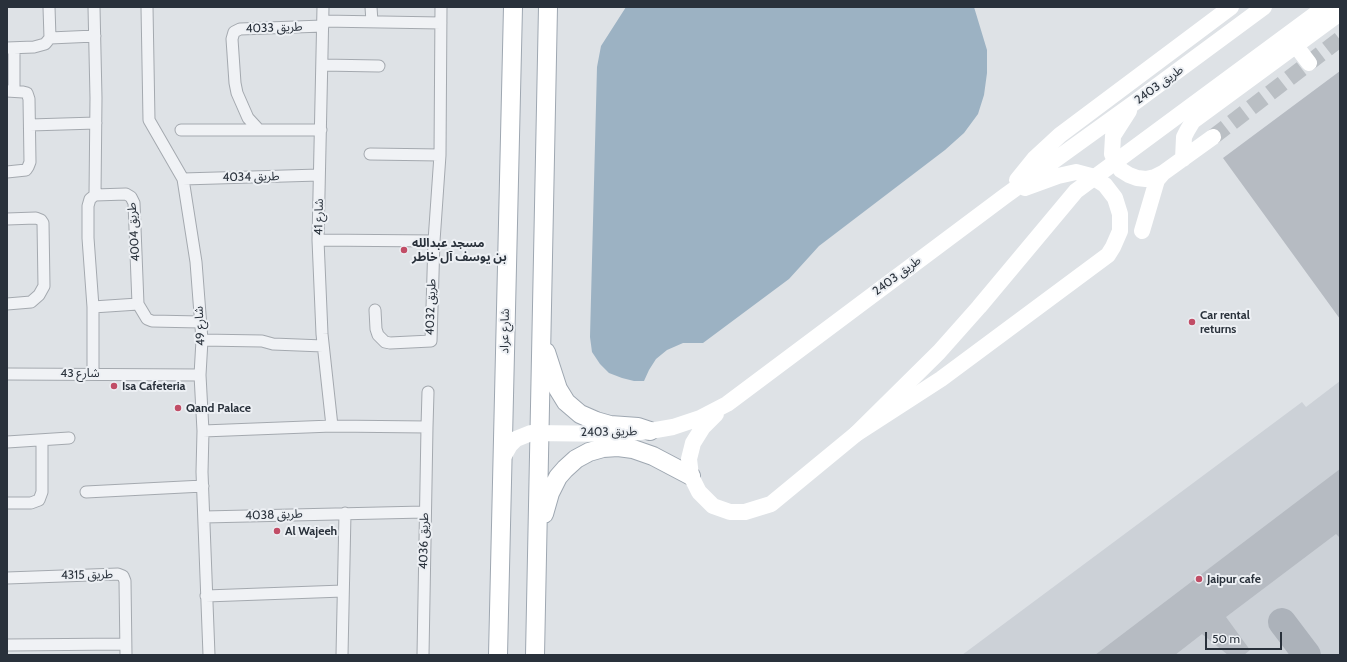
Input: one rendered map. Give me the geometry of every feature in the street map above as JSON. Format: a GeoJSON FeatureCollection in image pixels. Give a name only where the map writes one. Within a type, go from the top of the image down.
{"type":"FeatureCollection","features":[{"type":"Feature","properties":{"kind":"main road","name":"شارع عراد"},"geometry":{"type":"LineString","coordinates":[[498,655],[513,7]]}},
{"type":"Feature","properties":{"kind":"main road"},"geometry":{"type":"LineString","coordinates":[[535,655],[548,7]]}},
{"type":"Feature","properties":{"kind":"main road"},"geometry":{"type":"LineString","coordinates":[[1005,196],[1034,159],[1060,135],[1231,7]]}},
{"type":"Feature","properties":{"kind":"main road","name":"طريق 2403"},"geometry":{"type":"LineString","coordinates":[[502,459],[510,445],[516,439],[527,434],[539,432],[618,434],[650,431],[673,427],[700,418],[727,404],[1005,196],[1264,7]]}},
{"type":"Feature","properties":{"kind":"main road"},"geometry":{"type":"LineString","coordinates":[[727,404],[704,427],[694,443],[689,458],[691,476],[699,492],[714,506],[730,512],[745,512],[771,504],[856,434],[939,352],[979,307],[1076,191],[1325,7]]}},
{"type":"Feature","properties":{"kind":"main road"},"geometry":{"type":"LineString","coordinates":[[1183,159],[1184,137],[1193,121],[1340,13]]}},
{"type":"Feature","properties":{"kind":"main road"},"geometry":{"type":"LineString","coordinates":[[1296,46],[1309,63]]}},
{"type":"Feature","properties":{"kind":"main road"},"geometry":{"type":"LineString","coordinates":[[1134,103],[1113,136],[1112,148],[1112,154],[1116,163],[1121,170],[1129,175],[1146,179],[1155,177],[1163,173],[1213,137]]}},
{"type":"Feature","properties":{"kind":"main road"},"geometry":{"type":"LineString","coordinates":[[856,434],[942,379],[1108,255],[1120,231],[1120,214],[1115,198],[1105,185],[1091,176],[1076,172],[1058,176],[1005,196]]}},
{"type":"Feature","properties":{"kind":"main road"},"geometry":{"type":"LineString","coordinates":[[1142,231],[1157,180],[1163,173]]}},
{"type":"Feature","properties":{"kind":"main road"},"geometry":{"type":"LineString","coordinates":[[542,336],[558,389],[566,402],[580,414],[596,421],[610,425],[638,426],[650,431]]}},
{"type":"Feature","properties":{"kind":"main road"},"geometry":{"type":"LineString","coordinates":[[538,552],[544,513],[550,493],[558,477],[565,468],[576,459],[589,452],[603,448],[632,448],[653,456],[691,476]]}},
{"type":"Feature","properties":{"kind":"street"},"geometry":{"type":"LineString","coordinates":[[7,172],[26,170],[30,162],[29,100],[27,93],[10,91],[10,48],[24,48],[45,44],[50,38],[49,7]]}},
{"type":"Feature","properties":{"kind":"street"},"geometry":{"type":"LineString","coordinates":[[94,7],[96,123],[95,195],[90,199],[88,206],[88,238],[93,307],[94,373]]}},
{"type":"Feature","properties":{"kind":"street","name":"شارع 49"},"geometry":{"type":"LineString","coordinates":[[146,7],[149,120],[183,179],[196,262],[202,340],[200,375],[203,432],[203,486],[208,655]]}},
{"type":"Feature","properties":{"kind":"street","name":"شارع 41"},"geometry":{"type":"LineString","coordinates":[[323,7],[318,240],[323,346],[332,426]]}},
{"type":"Feature","properties":{"kind":"street"},"geometry":{"type":"LineString","coordinates":[[371,7],[372,22]]}},
{"type":"Feature","properties":{"kind":"street","name":"طريق 4032"},"geometry":{"type":"LineString","coordinates":[[375,310],[376,329],[378,335],[385,342],[431,341],[434,241],[440,155],[441,7]]}},
{"type":"Feature","properties":{"kind":"street"},"geometry":{"type":"LineString","coordinates":[[323,23],[372,22],[441,24]]}},
{"type":"Feature","properties":{"kind":"street","name":"طريق 4033"},"geometry":{"type":"LineString","coordinates":[[258,130],[248,118],[237,93],[232,39],[234,32],[240,29],[323,23]]}},
{"type":"Feature","properties":{"kind":"street"},"geometry":{"type":"LineString","coordinates":[[50,38],[94,36]]}},
{"type":"Feature","properties":{"kind":"street"},"geometry":{"type":"LineString","coordinates":[[322,65],[379,66]]}},
{"type":"Feature","properties":{"kind":"street"},"geometry":{"type":"LineString","coordinates":[[30,125],[96,123]]}},
{"type":"Feature","properties":{"kind":"street"},"geometry":{"type":"LineString","coordinates":[[181,130],[321,130]]}},
{"type":"Feature","properties":{"kind":"street"},"geometry":{"type":"LineString","coordinates":[[370,154],[440,155]]}},
{"type":"Feature","properties":{"kind":"street","name":"طريق 4034"},"geometry":{"type":"LineString","coordinates":[[183,179],[319,175]]}},
{"type":"Feature","properties":{"kind":"street","name":"طريق 4004"},"geometry":{"type":"LineString","coordinates":[[95,195],[126,194],[131,197],[134,203],[138,304]]}},
{"type":"Feature","properties":{"kind":"street"},"geometry":{"type":"LineString","coordinates":[[7,219],[36,218],[41,220],[43,223],[44,286],[39,295],[31,302],[7,304]]}},
{"type":"Feature","properties":{"kind":"street"},"geometry":{"type":"LineString","coordinates":[[318,240],[434,241]]}},
{"type":"Feature","properties":{"kind":"street"},"geometry":{"type":"LineString","coordinates":[[93,307],[138,304],[147,319],[152,321],[200,322]]}},
{"type":"Feature","properties":{"kind":"street"},"geometry":{"type":"LineString","coordinates":[[202,340],[262,341],[273,344],[323,346]]}},
{"type":"Feature","properties":{"kind":"street","name":"شارع 43"},"geometry":{"type":"LineString","coordinates":[[7,374],[94,373],[200,375]]}},
{"type":"Feature","properties":{"kind":"street","name":"طريق 4036"},"geometry":{"type":"LineString","coordinates":[[422,655],[424,512],[428,392]]}},
{"type":"Feature","properties":{"kind":"street"},"geometry":{"type":"LineString","coordinates":[[203,432],[332,426],[427,427]]}},
{"type":"Feature","properties":{"kind":"street"},"geometry":{"type":"LineString","coordinates":[[7,442],[42,441],[69,438]]}},
{"type":"Feature","properties":{"kind":"street"},"geometry":{"type":"LineString","coordinates":[[7,503],[31,503],[39,500],[42,492],[42,441]]}},
{"type":"Feature","properties":{"kind":"street"},"geometry":{"type":"LineString","coordinates":[[86,492],[203,486]]}},
{"type":"Feature","properties":{"kind":"street","name":"طريق 4038"},"geometry":{"type":"LineString","coordinates":[[204,517],[424,512]]}},
{"type":"Feature","properties":{"kind":"street"},"geometry":{"type":"LineString","coordinates":[[342,655],[345,513]]}},
{"type":"Feature","properties":{"kind":"street","name":"طريق 4315"},"geometry":{"type":"LineString","coordinates":[[7,578],[118,574],[123,576],[125,581],[126,650],[7,645]]}},
{"type":"Feature","properties":{"kind":"street"},"geometry":{"type":"LineString","coordinates":[[206,596],[343,591]]}},
{"type":"Feature","properties":{"kind":"shaded area"},"geometry":{"type":"Polygon","coordinates":[[[1340,381],[1340,655],[962,655],[1302,402],[1306,407],[1340,381]]]}},
{"type":"Feature","properties":{"kind":"water"},"geometry":{"type":"Polygon","coordinates":[[[626,7],[974,7],[987,50],[987,73],[984,95],[978,114],[964,133],[945,150],[819,246],[789,279],[703,343],[683,343],[667,350],[656,359],[644,381],[634,381],[609,373],[600,364],[592,352],[590,337],[597,67],[601,46],[626,7]]]}},
{"type":"Feature","properties":{"kind":"building"},"geometry":{"type":"Polygon","coordinates":[[[1340,71],[1340,319],[1223,158],[1340,71]]]}},
{"type":"Feature","properties":{"kind":"building"},"geometry":{"type":"Polygon","coordinates":[[[1340,469],[1340,538],[1336,534],[1226,617],[1250,650],[1244,655],[1228,655],[1202,634],[1175,655],[1095,655],[1340,469]]]}},
{"type":"Feature","properties":{"kind":"taxiway"},"geometry":{"type":"LineString","coordinates":[[1282,622],[1307,655]]}},
{"type":"Feature","properties":{"kind":"tunnel"},"geometry":{"type":"LineString","coordinates":[[1213,137],[1340,39]]}},
{"type":"Feature","properties":{"kind":"place","name":"مسجد عبدالله بن يوسف آل خاطر"},"geometry":{"type":"Point","coordinates":[404,250]}},
{"type":"Feature","properties":{"kind":"place","name":"Car rental returns"},"geometry":{"type":"Point","coordinates":[1192,322]}},
{"type":"Feature","properties":{"kind":"place","name":"Isa Cafeteria"},"geometry":{"type":"Point","coordinates":[114,386]}},
{"type":"Feature","properties":{"kind":"place","name":"Qand Palace"},"geometry":{"type":"Point","coordinates":[178,408]}},
{"type":"Feature","properties":{"kind":"place","name":"Al Wajeeh"},"geometry":{"type":"Point","coordinates":[277,531]}},
{"type":"Feature","properties":{"kind":"place","name":"Jaipur cafe"},"geometry":{"type":"Point","coordinates":[1199,579]}}]}
